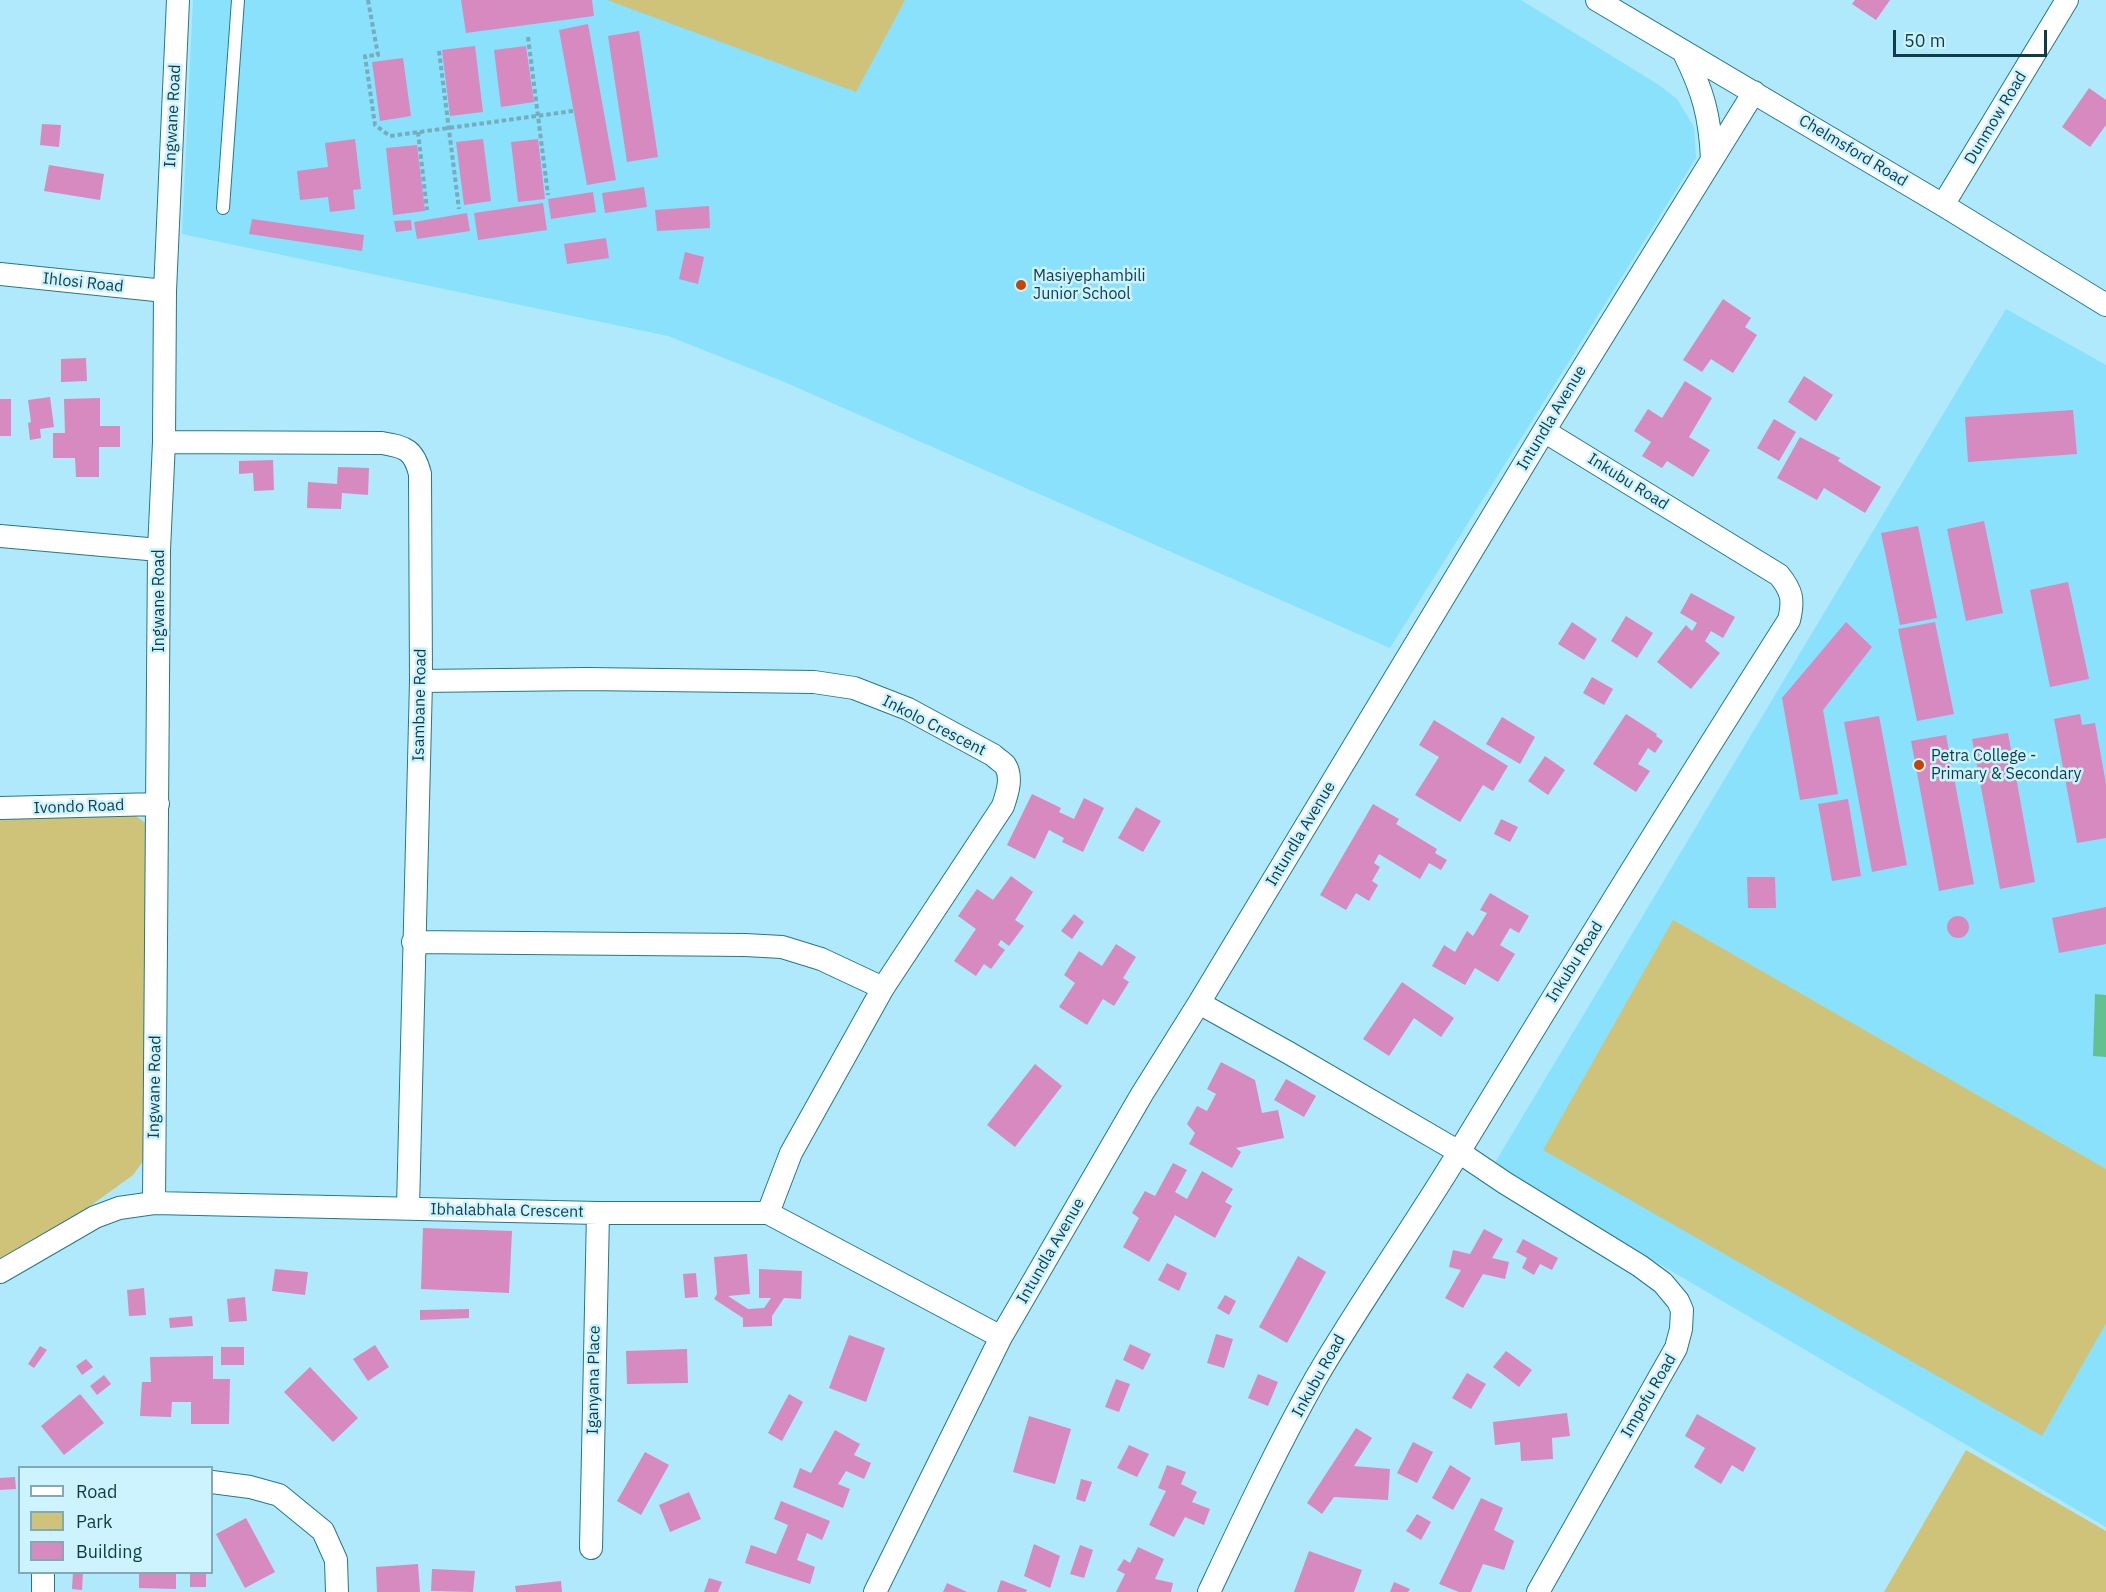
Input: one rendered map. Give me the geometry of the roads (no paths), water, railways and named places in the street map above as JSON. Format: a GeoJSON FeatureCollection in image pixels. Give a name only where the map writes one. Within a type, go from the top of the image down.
{"type":"FeatureCollection","features":[{"type":"Feature","properties":{"kind":"street","name":"Ingwane Road"},"geometry":{"type":"LineString","coordinates":[[154,1203],[159,550],[164,442],[165,291],[178,0]]}},
{"type":"Feature","properties":{"kind":"street","name":"Chelmsford Road"},"geometry":{"type":"LineString","coordinates":[[1597,0],[1942,204],[2106,305]]}},
{"type":"Feature","properties":{"kind":"street","name":"Dunmow Road"},"geometry":{"type":"LineString","coordinates":[[1942,204],[2067,0]]}},
{"type":"Feature","properties":{"kind":"street"},"geometry":{"type":"LineString","coordinates":[[1684,53],[1704,98],[1711,133],[1712,159]]}},
{"type":"Feature","properties":{"kind":"street","name":"Intundla Avenue"},"geometry":{"type":"LineString","coordinates":[[875,1592],[1001,1337],[1136,1104],[1544,431],[1754,92]]}},
{"type":"Feature","properties":{"kind":"street","name":"Ihlosi Road"},"geometry":{"type":"LineString","coordinates":[[0,274],[165,291]]}},
{"type":"Feature","properties":{"kind":"street","name":"Inkubu Road"},"geometry":{"type":"LineString","coordinates":[[1209,1592],[1315,1380],[1350,1322],[1415,1224],[1669,808],[1789,620],[1792,606],[1789,588],[1779,575],[1544,431]]}},
{"type":"Feature","properties":{"kind":"street","name":"Isambane Road"},"geometry":{"type":"LineString","coordinates":[[164,442],[382,443],[409,450],[417,459],[420,474],[421,681],[408,1209]]}},
{"type":"Feature","properties":{"kind":"street"},"geometry":{"type":"LineString","coordinates":[[0,536],[159,550]]}},
{"type":"Feature","properties":{"kind":"street","name":"Inkolo Crescent"},"geometry":{"type":"LineString","coordinates":[[421,681],[587,679],[814,682],[854,688],[908,709],[993,755],[1005,765],[1009,778],[1008,792],[1003,806],[883,988],[791,1153],[768,1212]]}},
{"type":"Feature","properties":{"kind":"street","name":"Ivondo Road"},"geometry":{"type":"LineString","coordinates":[[0,808],[158,804]]}},
{"type":"Feature","properties":{"kind":"street"},"geometry":{"type":"LineString","coordinates":[[413,942],[782,947],[821,959],[883,988]]}},
{"type":"Feature","properties":{"kind":"street","name":"Impofu Road"},"geometry":{"type":"LineString","coordinates":[[1199,1003],[1459,1152],[1640,1266],[1663,1283],[1678,1301],[1682,1310],[1677,1348],[1538,1592]]}},
{"type":"Feature","properties":{"kind":"street","name":"Ibhalabhala Crescent"},"geometry":{"type":"LineString","coordinates":[[0,1272],[95,1217],[119,1208],[154,1203],[598,1213],[768,1212],[1001,1337]]}},
{"type":"Feature","properties":{"kind":"street","name":"Iganyana Place"},"geometry":{"type":"LineString","coordinates":[[591,1548],[598,1213]]}},
{"type":"Feature","properties":{"kind":"street"},"geometry":{"type":"LineString","coordinates":[[213,1482],[279,1495],[323,1531],[336,1560],[337,1592]]}},
{"type":"Feature","properties":{"kind":"street"},"geometry":{"type":"LineString","coordinates":[[43,1574],[43,1592]]}},
{"type":"Feature","properties":{"kind":"lane"},"geometry":{"type":"LineString","coordinates":[[223,208],[238,0]]}},
{"type":"Feature","properties":{"kind":"place","name":"Masiyephambili Junior School"},"geometry":{"type":"Point","coordinates":[1021,285]}},
{"type":"Feature","properties":{"kind":"place","name":"Petra College - Primary & Secondary"},"geometry":{"type":"Point","coordinates":[1919,765]}}]}
